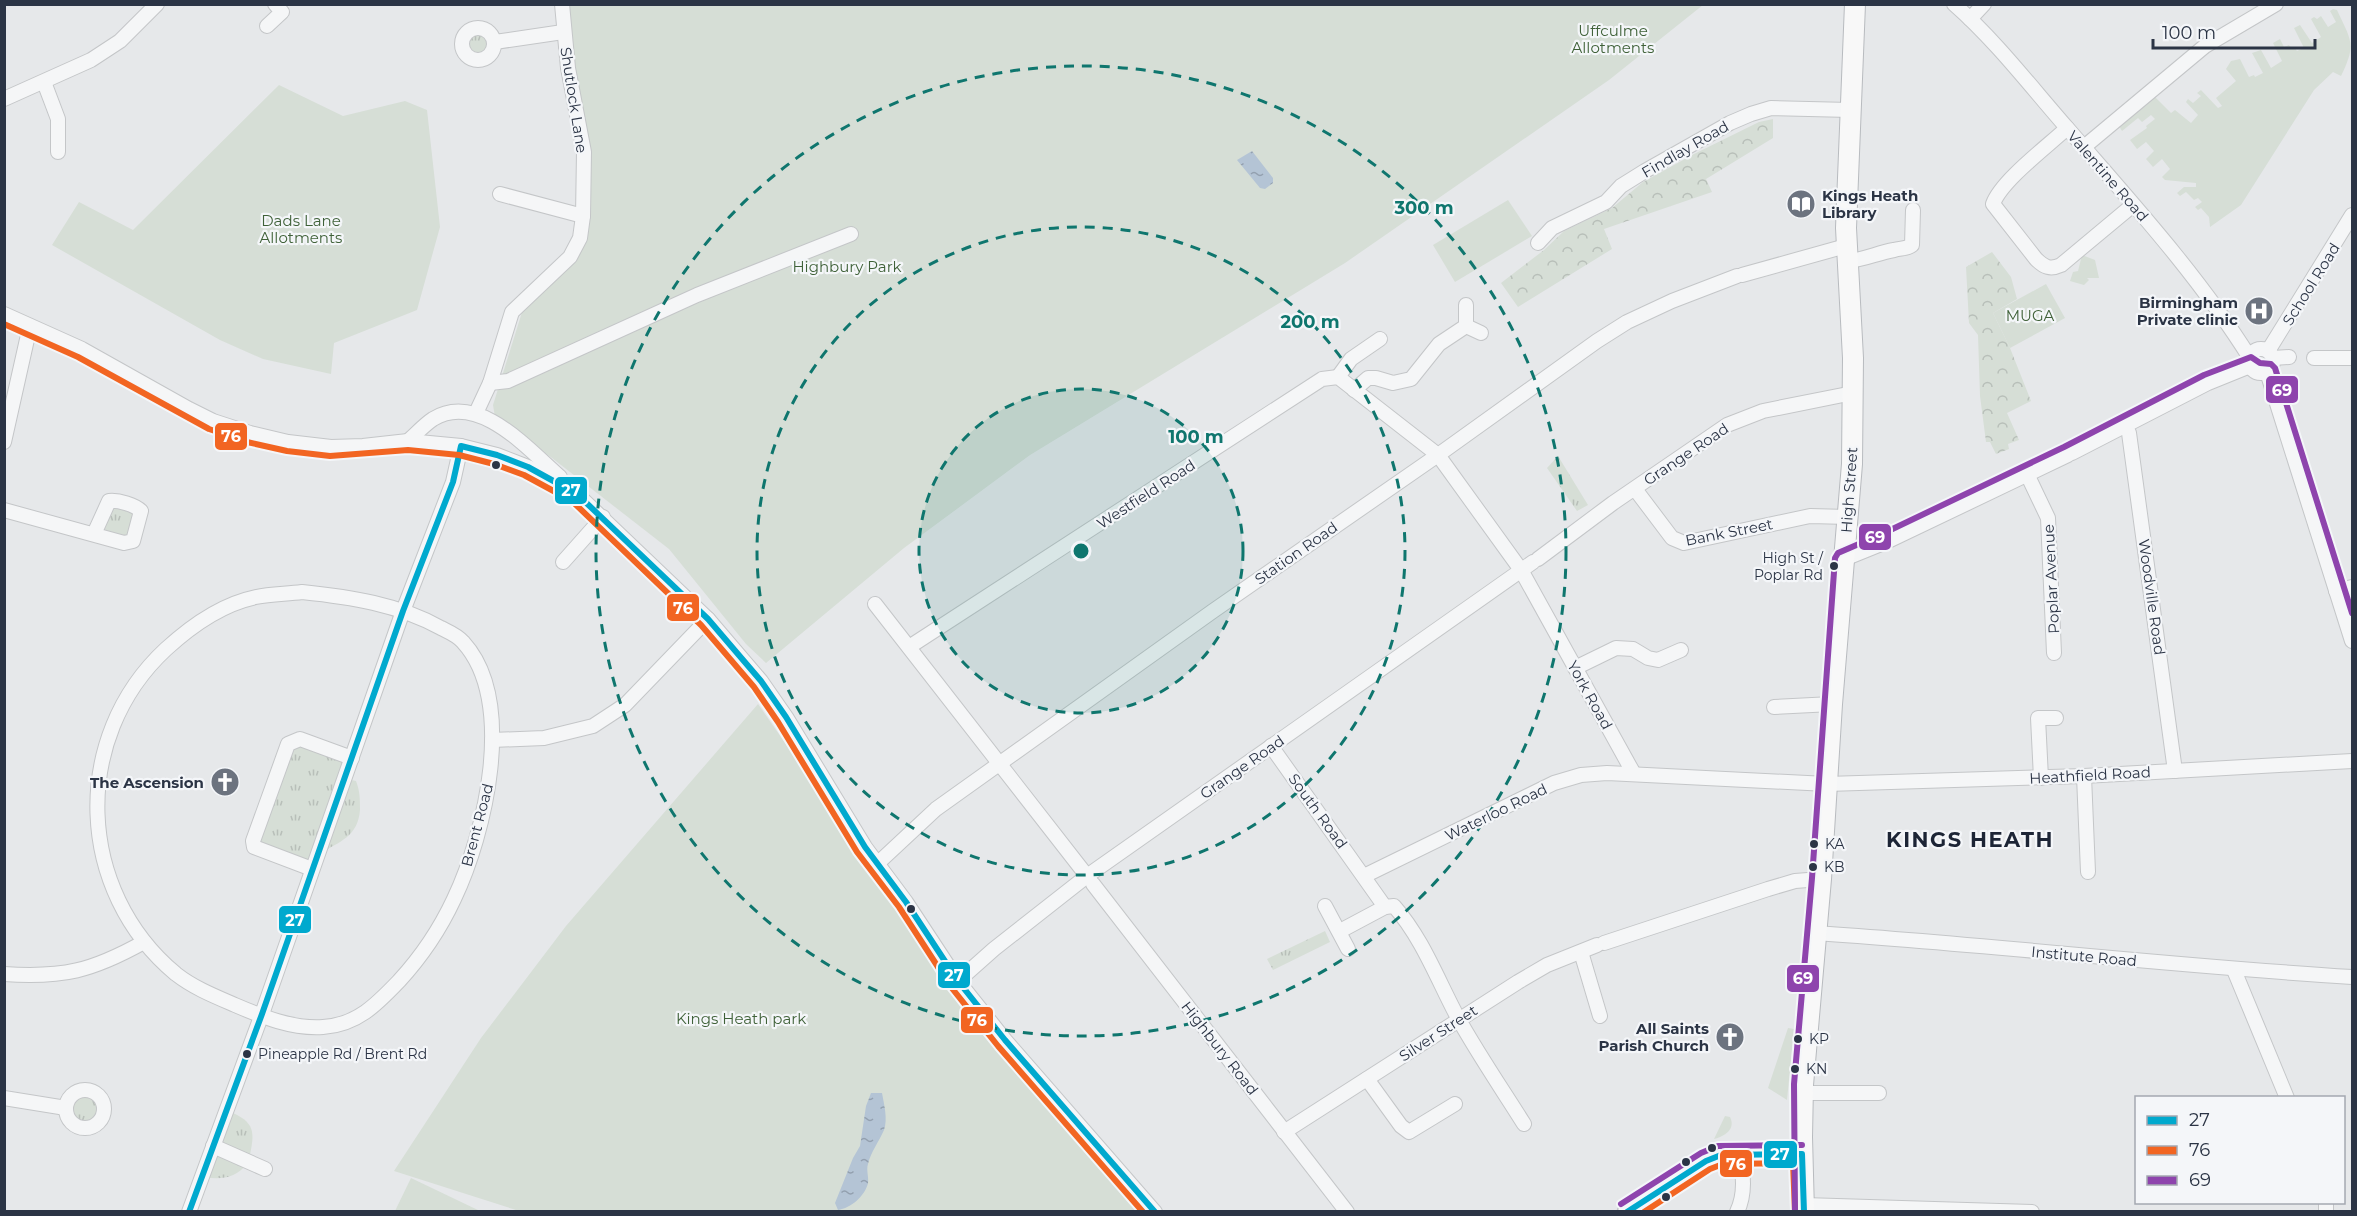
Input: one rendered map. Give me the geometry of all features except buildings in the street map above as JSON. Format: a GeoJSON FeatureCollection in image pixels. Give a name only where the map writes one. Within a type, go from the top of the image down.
{"type":"FeatureCollection","features":[{"type":"Feature","properties":{"kind":"highway","name":"High Street"},"geometry":{"type":"LineString","coordinates":[[1804,1208],[1803,1093],[1852,464],[1853,393],[1847,253],[1855,4]]}},
{"type":"Feature","properties":{"kind":"main road"},"geometry":{"type":"LineString","coordinates":[[1626,1212],[1706,1161],[1721,1155],[1802,1154]]}},
{"type":"Feature","properties":{"kind":"street"},"geometry":{"type":"LineString","coordinates":[[4,99],[91,60],[120,41],[157,4]]}},
{"type":"Feature","properties":{"kind":"street"},"geometry":{"type":"LineString","coordinates":[[267,26],[282,12],[275,4]]}},
{"type":"Feature","properties":{"kind":"street","name":"Shutlock Lane"},"geometry":{"type":"LineString","coordinates":[[476,412],[490,383],[512,312],[570,257],[580,238],[583,216],[584,152],[568,69],[562,4]]}},
{"type":"Feature","properties":{"kind":"street","name":"Valentine Road"},"geometry":{"type":"LineString","coordinates":[[1954,4],[2084,147],[2190,272],[2227,321],[2250,362]]}},
{"type":"Feature","properties":{"kind":"street"},"geometry":{"type":"LineString","coordinates":[[1970,19],[1984,4]]}},
{"type":"Feature","properties":{"kind":"street"},"geometry":{"type":"LineString","coordinates":[[2084,147],[2205,46],[2276,4]]}},
{"type":"Feature","properties":{"kind":"street"},"geometry":{"type":"LineString","coordinates":[[495,42],[563,32]]}},
{"type":"Feature","properties":{"kind":"street"},"geometry":{"type":"LineString","coordinates":[[44,82],[58,119],[58,152]]}},
{"type":"Feature","properties":{"kind":"street","name":"Findlay Road"},"geometry":{"type":"LineString","coordinates":[[1538,243],[1552,228],[1606,202],[1622,186],[1645,171],[1730,123],[1751,114],[1771,108],[1850,110]]}},
{"type":"Feature","properties":{"kind":"street"},"geometry":{"type":"LineString","coordinates":[[2067,128],[2002,188],[1993,204],[2036,259],[2043,266],[2055,268],[2061,265],[2133,205]]}},
{"type":"Feature","properties":{"kind":"street"},"geometry":{"type":"LineString","coordinates":[[500,194],[583,216]]}},
{"type":"Feature","properties":{"kind":"street","name":"Station Road"},"geometry":{"type":"LineString","coordinates":[[877,864],[936,809],[1528,389],[1627,322],[1681,297],[1740,275],[1847,253],[1867,259],[1893,250],[1909,248],[1912,244],[1913,210]]}},
{"type":"Feature","properties":{"kind":"street","name":"School Road"},"geometry":{"type":"LineString","coordinates":[[2271,355],[2352,215]]}},
{"type":"Feature","properties":{"kind":"street"},"geometry":{"type":"LineString","coordinates":[[490,383],[508,381],[697,295],[851,234]]}},
{"type":"Feature","properties":{"kind":"street"},"geometry":{"type":"LineString","coordinates":[[1466,305],[1466,326]]}},
{"type":"Feature","properties":{"kind":"street"},"geometry":{"type":"LineString","coordinates":[[4,314],[82,349],[197,413],[250,434],[288,442],[331,447],[408,441],[462,446],[497,455],[528,467],[578,495]]}},
{"type":"Feature","properties":{"kind":"street"},"geometry":{"type":"LineString","coordinates":[[4,441],[30,326]]}},
{"type":"Feature","properties":{"kind":"street"},"geometry":{"type":"LineString","coordinates":[[1354,390],[1368,378],[1393,383],[1411,379],[1438,344],[1466,326]]}},
{"type":"Feature","properties":{"kind":"street"},"geometry":{"type":"LineString","coordinates":[[1466,326],[1481,333]]}},
{"type":"Feature","properties":{"kind":"street"},"geometry":{"type":"LineString","coordinates":[[1380,339],[1351,359],[1338,377],[1438,455]]}},
{"type":"Feature","properties":{"kind":"street"},"geometry":{"type":"LineString","coordinates":[[1844,559],[1886,542],[2070,454],[2250,362],[2257,350],[2271,355],[2289,357]]}},
{"type":"Feature","properties":{"kind":"street"},"geometry":{"type":"LineString","coordinates":[[2267,372],[2273,363],[2271,355]]}},
{"type":"Feature","properties":{"kind":"street"},"geometry":{"type":"LineString","coordinates":[[2314,358],[2352,358]]}},
{"type":"Feature","properties":{"kind":"street"},"geometry":{"type":"LineString","coordinates":[[2250,362],[2257,372],[2267,372]]}},
{"type":"Feature","properties":{"kind":"street"},"geometry":{"type":"LineString","coordinates":[[2267,372],[2352,641]]}},
{"type":"Feature","properties":{"kind":"street","name":"Westfield Road"},"geometry":{"type":"LineString","coordinates":[[909,647],[1322,379],[1338,377]]}},
{"type":"Feature","properties":{"kind":"street","name":"Grange Road"},"geometry":{"type":"LineString","coordinates":[[958,981],[994,949],[1270,746],[1727,425],[1763,411],[1853,393]]}},
{"type":"Feature","properties":{"kind":"street"},"geometry":{"type":"LineString","coordinates":[[408,441],[431,420],[457,411],[476,412],[499,425],[603,517],[708,619],[761,681],[786,717],[877,864],[906,902],[958,981],[1005,1040],[1155,1212]]}},
{"type":"Feature","properties":{"kind":"street","name":"Woodville Road"},"geometry":{"type":"LineString","coordinates":[[2125,424],[2129,433],[2175,771]]}},
{"type":"Feature","properties":{"kind":"street"},"geometry":{"type":"LineString","coordinates":[[189,1212],[262,1014],[403,611],[453,482],[462,446]]}},
{"type":"Feature","properties":{"kind":"street","name":"York Road"},"geometry":{"type":"LineString","coordinates":[[1438,455],[1531,564],[1575,668],[1634,774]]}},
{"type":"Feature","properties":{"kind":"street","name":"Poplar Avenue"},"geometry":{"type":"LineString","coordinates":[[2027,474],[2048,518],[2054,653]]}},
{"type":"Feature","properties":{"kind":"street","name":"Bank Street"},"geometry":{"type":"LineString","coordinates":[[1635,489],[1672,537],[1684,543],[1810,516],[1848,517]]}},
{"type":"Feature","properties":{"kind":"street"},"geometry":{"type":"LineString","coordinates":[[4,510],[93,534]]}},
{"type":"Feature","properties":{"kind":"street"},"geometry":{"type":"LineString","coordinates":[[564,562],[603,517]]}},
{"type":"Feature","properties":{"kind":"street"},"geometry":{"type":"LineString","coordinates":[[2336,591],[2352,587]]}},
{"type":"Feature","properties":{"kind":"street","name":"Brent Road"},"geometry":{"type":"LineString","coordinates":[[302,592],[351,598],[403,611],[460,638],[474,655],[486,681],[490,700],[492,740],[490,775],[475,843],[455,897],[434,937],[414,965],[373,1007],[360,1017],[341,1024],[324,1027],[285,1024],[191,984],[177,975],[144,942],[127,918],[112,884],[101,849],[97,810],[104,753],[127,695],[149,666],[181,636],[212,615],[255,597],[302,592]]}},
{"type":"Feature","properties":{"kind":"street","name":"Highbury Road"},"geometry":{"type":"LineString","coordinates":[[875,604],[1347,1212]]}},
{"type":"Feature","properties":{"kind":"street"},"geometry":{"type":"LineString","coordinates":[[492,740],[516,741],[544,738],[593,726],[625,705],[708,619]]}},
{"type":"Feature","properties":{"kind":"street"},"geometry":{"type":"LineString","coordinates":[[1575,668],[1616,648],[1634,649],[1648,658],[1658,660],[1681,650]]}},
{"type":"Feature","properties":{"kind":"street"},"geometry":{"type":"LineString","coordinates":[[1774,707],[1832,704]]}},
{"type":"Feature","properties":{"kind":"street"},"geometry":{"type":"LineString","coordinates":[[2041,777],[2038,718],[2056,718]]}},
{"type":"Feature","properties":{"kind":"street"},"geometry":{"type":"LineString","coordinates":[[312,869],[254,847],[253,841],[288,744],[300,739],[352,758]]}},
{"type":"Feature","properties":{"kind":"street","name":"South Road"},"geometry":{"type":"LineString","coordinates":[[1270,746],[1385,907]]}},
{"type":"Feature","properties":{"kind":"street","name":"Heathfield Road"},"geometry":{"type":"LineString","coordinates":[[1827,784],[2084,776],[2352,761]]}},
{"type":"Feature","properties":{"kind":"street"},"geometry":{"type":"LineString","coordinates":[[1634,774],[1827,784]]}},
{"type":"Feature","properties":{"kind":"street","name":"Waterloo Road"},"geometry":{"type":"LineString","coordinates":[[1365,876],[1554,783],[1581,775],[1634,774]]}},
{"type":"Feature","properties":{"kind":"street"},"geometry":{"type":"LineString","coordinates":[[2084,776],[2088,872]]}},
{"type":"Feature","properties":{"kind":"street","name":"Silver Street"},"geometry":{"type":"LineString","coordinates":[[1284,1132],[1518,981],[1547,966],[1601,944],[1768,889],[1795,881],[1821,879]]}},
{"type":"Feature","properties":{"kind":"street"},"geometry":{"type":"LineString","coordinates":[[1325,906],[1348,949]]}},
{"type":"Feature","properties":{"kind":"street"},"geometry":{"type":"LineString","coordinates":[[1340,931],[1385,907],[1394,906],[1431,963],[1459,1019],[1524,1124]]}},
{"type":"Feature","properties":{"kind":"street","name":"Institute Road"},"geometry":{"type":"LineString","coordinates":[[1816,933],[2234,970],[2352,977]]}},
{"type":"Feature","properties":{"kind":"street"},"geometry":{"type":"LineString","coordinates":[[4,974],[58,975],[86,969],[113,959],[144,942]]}},
{"type":"Feature","properties":{"kind":"street"},"geometry":{"type":"LineString","coordinates":[[1581,952],[1600,1016]]}},
{"type":"Feature","properties":{"kind":"street"},"geometry":{"type":"LineString","coordinates":[[2234,970],[2286,1096]]}},
{"type":"Feature","properties":{"kind":"street"},"geometry":{"type":"LineString","coordinates":[[1367,1079],[1401,1126],[1408,1132],[1455,1104]]}},
{"type":"Feature","properties":{"kind":"street"},"geometry":{"type":"LineString","coordinates":[[1803,1093],[1879,1093]]}},
{"type":"Feature","properties":{"kind":"street"},"geometry":{"type":"LineString","coordinates":[[4,1098],[66,1108]]}},
{"type":"Feature","properties":{"kind":"street"},"geometry":{"type":"LineString","coordinates":[[213,1146],[265,1170]]}},
{"type":"Feature","properties":{"kind":"street"},"geometry":{"type":"LineString","coordinates":[[1737,1212],[1744,1180],[1740,1154]]}},
{"type":"Feature","properties":{"kind":"street"},"geometry":{"type":"LineString","coordinates":[[1804,1208],[1898,1207],[2032,1212]]}},
{"type":"Feature","properties":{"kind":"green space","name":"Highbury Park"},"geometry":{"type":"Polygon","coordinates":[[[568,5],[1703,5],[1609,80],[1345,263],[1030,455],[904,548],[766,663],[746,644],[669,549],[495,417],[493,405],[523,309],[550,285],[577,255],[589,224],[591,180],[569,31],[568,5]]]}},
{"type":"Feature","properties":{"kind":"green space"},"geometry":{"type":"Polygon","coordinates":[[[2337,10],[2350,42],[2349,56],[2341,76],[2333,72],[2314,90],[2241,205],[2210,227],[2209,217],[2201,208],[2198,210],[2195,207],[2202,202],[2198,198],[2194,200],[2186,192],[2180,196],[2177,193],[2184,187],[2196,187],[2196,183],[2165,180],[2162,177],[2170,169],[2162,159],[2153,167],[2146,159],[2154,151],[2146,142],[2137,149],[2130,140],[2155,119],[2151,115],[2142,122],[2138,118],[2122,131],[2119,126],[2154,96],[2171,113],[2175,110],[2191,123],[2198,115],[2186,102],[2188,99],[2193,103],[2201,96],[2197,93],[2201,90],[2218,108],[2222,106],[2216,98],[2236,81],[2226,69],[2231,61],[2240,59],[2249,77],[2263,73],[2252,53],[2261,50],[2271,68],[2282,61],[2273,43],[2280,39],[2284,47],[2289,45],[2297,51],[2304,48],[2294,28],[2300,25],[2312,43],[2321,37],[2311,19],[2321,16],[2328,27],[2336,22],[2330,11],[2337,10]]]}},
{"type":"Feature","properties":{"kind":"green space"},"geometry":{"type":"Polygon","coordinates":[[[478,34],[485,37],[488,44],[485,51],[478,54],[471,51],[468,44],[471,37],[478,34]]]}},
{"type":"Feature","properties":{"kind":"green space","name":"Dads Lane Allotments"},"geometry":{"type":"Polygon","coordinates":[[[279,85],[343,116],[405,101],[427,110],[440,227],[417,310],[334,343],[331,374],[263,359],[220,340],[52,245],[79,202],[133,230],[279,85]]]}},
{"type":"Feature","properties":{"kind":"green space"},"geometry":{"type":"Polygon","coordinates":[[[1773,119],[1773,138],[1706,179],[1712,192],[1604,229],[1612,249],[1518,307],[1501,283],[1544,250],[1564,231],[1612,208],[1643,182],[1759,122],[1773,119]]]}},
{"type":"Feature","properties":{"kind":"green space"},"geometry":{"type":"Polygon","coordinates":[[[1508,200],[1532,236],[1455,282],[1433,245],[1508,200]]]}},
{"type":"Feature","properties":{"kind":"green space"},"geometry":{"type":"Polygon","coordinates":[[[1992,252],[2011,277],[2017,299],[1993,313],[2031,401],[2007,413],[2019,440],[2008,444],[2009,449],[1996,454],[1990,442],[1986,442],[1980,396],[1978,335],[1969,323],[1966,267],[1992,252]]]}},
{"type":"Feature","properties":{"kind":"green space"},"geometry":{"type":"Polygon","coordinates":[[[2082,255],[2095,260],[2099,278],[2087,278],[2089,280],[2084,285],[2070,281],[2073,272],[2078,271],[2082,255]]]}},
{"type":"Feature","properties":{"kind":"green space","name":"MUGA"},"geometry":{"type":"Polygon","coordinates":[[[2046,284],[2065,318],[2010,348],[1993,313],[2046,284]]]}},
{"type":"Feature","properties":{"kind":"green space"},"geometry":{"type":"Polygon","coordinates":[[[1558,456],[1588,505],[1577,511],[1547,468],[1558,456]]]}},
{"type":"Feature","properties":{"kind":"green space"},"geometry":{"type":"Polygon","coordinates":[[[115,507],[134,514],[128,535],[122,537],[104,529],[103,526],[110,509],[115,507]]]}},
{"type":"Feature","properties":{"kind":"green space","name":"Kings Heath park"},"geometry":{"type":"Polygon","coordinates":[[[758,704],[980,1023],[1142,1211],[519,1211],[394,1171],[481,1038],[566,926],[758,704]]]}},
{"type":"Feature","properties":{"kind":"green space"},"geometry":{"type":"Polygon","coordinates":[[[301,741],[348,759],[311,867],[255,845],[290,745],[301,741]]]}},
{"type":"Feature","properties":{"kind":"green space"},"geometry":{"type":"Polygon","coordinates":[[[347,779],[356,781],[360,802],[359,819],[347,837],[320,853],[347,779]]]}},
{"type":"Feature","properties":{"kind":"green space"},"geometry":{"type":"Polygon","coordinates":[[[1325,931],[1330,942],[1273,970],[1267,959],[1325,931]]]}},
{"type":"Feature","properties":{"kind":"green space"},"geometry":{"type":"Polygon","coordinates":[[[1788,1028],[1794,1029],[1787,1100],[1768,1088],[1788,1028]]]}},
{"type":"Feature","properties":{"kind":"green space"},"geometry":{"type":"Polygon","coordinates":[[[85,1097],[94,1100],[97,1109],[94,1118],[85,1121],[76,1118],[73,1109],[76,1100],[85,1097]]]}},
{"type":"Feature","properties":{"kind":"green space"},"geometry":{"type":"Polygon","coordinates":[[[228,1111],[249,1124],[252,1142],[249,1159],[216,1145],[228,1111]]]}},
{"type":"Feature","properties":{"kind":"green space"},"geometry":{"type":"Polygon","coordinates":[[[1725,1116],[1730,1117],[1732,1125],[1725,1134],[1714,1139],[1725,1116]]]}},
{"type":"Feature","properties":{"kind":"green space"},"geometry":{"type":"Polygon","coordinates":[[[214,1150],[247,1164],[243,1169],[228,1177],[204,1177],[214,1150]]]}},
{"type":"Feature","properties":{"kind":"green space"},"geometry":{"type":"Polygon","coordinates":[[[411,1178],[480,1211],[395,1211],[411,1178]]]}},
{"type":"Feature","properties":{"kind":"water"},"geometry":{"type":"Polygon","coordinates":[[[1252,151],[1273,178],[1273,183],[1265,189],[1260,188],[1237,160],[1252,151]]]}},
{"type":"Feature","properties":{"kind":"water"},"geometry":{"type":"Polygon","coordinates":[[[871,1093],[882,1093],[886,1116],[884,1130],[869,1159],[868,1183],[864,1192],[852,1204],[838,1210],[835,1203],[860,1146],[866,1106],[871,1093]]]}},
{"type":"Feature","properties":{"kind":"transit line","name":"76"},"geometry":{"type":"LineString","coordinates":[[4,324],[78,357],[209,429],[247,442],[287,451],[330,456],[408,450],[459,455],[524,475],[572,501],[701,625],[754,687],[778,722],[857,852],[899,907],[951,987],[998,1046],[1143,1212]]}},
{"type":"Feature","properties":{"kind":"transit line","name":"69"},"geometry":{"type":"LineString","coordinates":[[1795,1212],[1794,1084],[1812,878],[1835,558],[1838,553],[2064,447],[2204,375],[2251,357],[2260,363],[2271,364],[2275,368],[2352,613]]}},
{"type":"Feature","properties":{"kind":"transit line","name":"27"},"geometry":{"type":"LineString","coordinates":[[189,1212],[262,1014],[403,611],[453,482],[461,446],[497,455],[528,467],[577,494],[708,619],[761,681],[786,717],[865,847],[906,902],[958,981],[1005,1040],[1155,1212]]}},
{"type":"Feature","properties":{"kind":"transit line","name":"69"},"geometry":{"type":"LineString","coordinates":[[1621,1204],[1701,1153],[1718,1146],[1802,1145]]}},
{"type":"Feature","properties":{"kind":"transit line","name":"27"},"geometry":{"type":"LineString","coordinates":[[1627,1212],[1706,1161],[1721,1155],[1802,1154],[1804,1212]]}},
{"type":"Feature","properties":{"kind":"transit line","name":"76"},"geometry":{"type":"LineString","coordinates":[[1644,1212],[1710,1169],[1723,1164],[1793,1163],[1795,1212]]}},
{"type":"Feature","properties":{"kind":"place","name":"Kings Heath Library"},"geometry":{"type":"Point","coordinates":[1801,204]}},
{"type":"Feature","properties":{"kind":"place","name":"Birmingham Private clinic"},"geometry":{"type":"Point","coordinates":[2259,311]}},
{"type":"Feature","properties":{"kind":"place","name":"High St / Poplar Rd"},"geometry":{"type":"Point","coordinates":[1834,566]}},
{"type":"Feature","properties":{"kind":"place","name":"The Ascension"},"geometry":{"type":"Point","coordinates":[225,782]}},
{"type":"Feature","properties":{"kind":"place","name":"KA"},"geometry":{"type":"Point","coordinates":[1814,844]}},
{"type":"Feature","properties":{"kind":"place","name":"KB"},"geometry":{"type":"Point","coordinates":[1813,867]}},
{"type":"Feature","properties":{"kind":"place","name":"All Saints Parish Church"},"geometry":{"type":"Point","coordinates":[1730,1037]}},
{"type":"Feature","properties":{"kind":"place","name":"KP"},"geometry":{"type":"Point","coordinates":[1798,1039]}},
{"type":"Feature","properties":{"kind":"place","name":"Pineapple Rd / Brent Rd"},"geometry":{"type":"Point","coordinates":[247,1054]}},
{"type":"Feature","properties":{"kind":"place","name":"KN"},"geometry":{"type":"Point","coordinates":[1795,1069]}},
{"type":"Feature","properties":{"kind":"district","name":"KINGS HEATH"},"geometry":{"type":"Point","coordinates":[1970,839]}},
{"type":"Feature","properties":{"kind":"park label","name":"Uffculme Allotments"},"geometry":{"type":"Point","coordinates":[1613,38]}}]}
